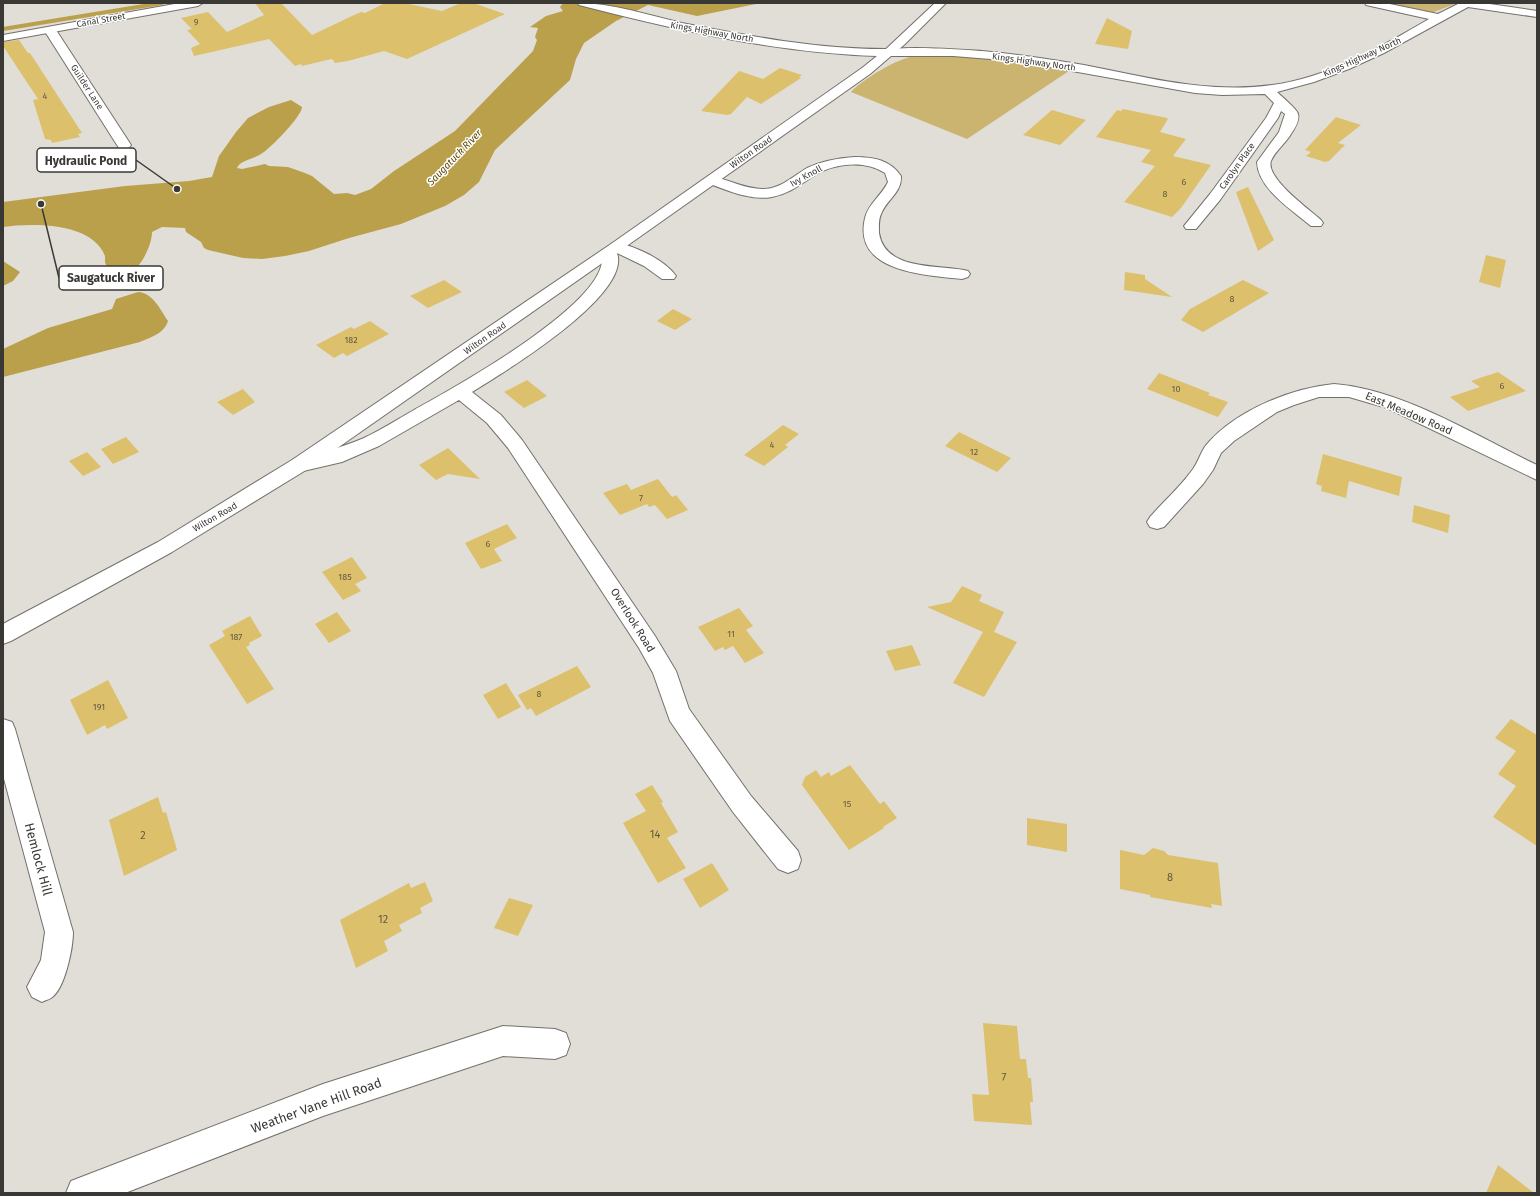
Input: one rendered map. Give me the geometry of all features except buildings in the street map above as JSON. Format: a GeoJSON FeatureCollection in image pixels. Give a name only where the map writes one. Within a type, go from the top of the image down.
{"type":"FeatureCollection","features":[{"type":"Feature","properties":{"kind":"street","name":"Canal Street"},"geometry":{"type":"LineString","coordinates":[[3,38],[198,3]]}},
{"type":"Feature","properties":{"kind":"street","name":"Kings Highway North"},"geometry":{"type":"LineString","coordinates":[[583,3],[703,31],[782,44],[856,52],[920,51],[996,56],[1058,64],[1179,86],[1229,91],[1269,90],[1315,77],[1366,57],[1468,3]]}},
{"type":"Feature","properties":{"kind":"street","name":"Wilton Road"},"geometry":{"type":"LineString","coordinates":[[3,635],[171,543],[300,465],[613,250],[866,71],[890,52],[941,3]]}},
{"type":"Feature","properties":{"kind":"street"},"geometry":{"type":"LineString","coordinates":[[1370,3],[1439,18]]}},
{"type":"Feature","properties":{"kind":"street"},"geometry":{"type":"LineString","coordinates":[[1468,3],[1537,14]]}},
{"type":"Feature","properties":{"kind":"street","name":"Guilder Lane"},"geometry":{"type":"LineString","coordinates":[[50,30],[124,145]]}},
{"type":"Feature","properties":{"kind":"street"},"geometry":{"type":"LineString","coordinates":[[1269,90],[1281,104],[1292,113],[1292,122],[1265,159],[1263,169],[1276,188],[1316,223]]}},
{"type":"Feature","properties":{"kind":"street","name":"Carolyn Place"},"geometry":{"type":"LineString","coordinates":[[1191,226],[1272,118],[1276,108],[1281,104]]}},
{"type":"Feature","properties":{"kind":"street","name":"Ivy Knoll"},"geometry":{"type":"LineString","coordinates":[[712,180],[752,192],[769,194],[780,191],[812,171],[830,164],[861,161],[882,165],[894,175],[895,182],[893,189],[875,211],[872,230],[874,245],[888,261],[926,270],[962,274]]}},
{"type":"Feature","properties":{"kind":"street"},"geometry":{"type":"LineString","coordinates":[[300,465],[335,457],[372,442],[460,392],[527,350],[579,306],[597,287],[610,267],[613,250],[641,256],[668,276]]}},
{"type":"Feature","properties":{"kind":"street","name":"East Meadow Road"},"geometry":{"type":"LineString","coordinates":[[1157,522],[1202,472],[1213,449],[1226,438],[1253,418],[1308,394],[1325,390],[1357,392],[1385,401],[1421,416],[1537,473]]}},
{"type":"Feature","properties":{"kind":"street","name":"Overlook Road"},"geometry":{"type":"LineString","coordinates":[[460,392],[494,419],[515,444],[605,576],[647,642],[664,671],[670,693],[683,720],[742,804],[788,860]]}},
{"type":"Feature","properties":{"kind":"street","name":"Hemlock Hill"},"geometry":{"type":"LineString","coordinates":[[3,729],[59,932],[59,950],[54,968],[42,987]]}},
{"type":"Feature","properties":{"kind":"street","name":"Weather Vane Hill Road"},"geometry":{"type":"LineString","coordinates":[[82,1193],[323,1100],[503,1041],[555,1044]]}},
{"type":"Feature","properties":{"kind":"shaded area"},"geometry":{"type":"Polygon","coordinates":[[[1380,3],[1458,3],[1431,13],[1380,3]]]}},
{"type":"Feature","properties":{"kind":"shaded area"},"geometry":{"type":"Polygon","coordinates":[[[915,56],[994,59],[1072,69],[967,139],[851,92],[881,70],[915,56]]]}},
{"type":"Feature","properties":{"kind":"water"},"geometry":{"type":"Polygon","coordinates":[[[563,3],[761,3],[697,16],[648,5],[616,21],[584,43],[576,59],[570,80],[495,150],[479,182],[464,195],[445,206],[401,224],[349,238],[309,251],[262,259],[243,258],[208,250],[204,248],[201,242],[186,232],[185,228],[162,227],[152,232],[149,247],[140,264],[134,271],[120,277],[112,276],[105,262],[105,256],[98,245],[88,237],[75,231],[45,225],[3,227],[3,202],[125,186],[189,181],[212,177],[219,156],[248,118],[269,107],[291,100],[302,107],[301,111],[291,125],[265,151],[258,156],[241,163],[237,168],[242,169],[265,164],[269,166],[288,167],[312,176],[334,194],[347,193],[355,195],[371,189],[394,171],[455,131],[533,51],[537,40],[535,37],[538,28],[530,27],[546,16],[563,11],[560,7],[563,3]]]}},
{"type":"Feature","properties":{"kind":"water"},"geometry":{"type":"Polygon","coordinates":[[[3,261],[20,272],[13,281],[3,286],[3,261]]]}},
{"type":"Feature","properties":{"kind":"water"},"geometry":{"type":"Polygon","coordinates":[[[138,292],[152,298],[168,321],[163,329],[157,334],[140,342],[3,377],[3,349],[48,328],[112,309],[116,299],[138,292]]]}},
{"type":"Feature","properties":{"kind":"waterway"},"geometry":{"type":"LineString","coordinates":[[3,29],[162,3]]}},
{"type":"Feature","properties":{"kind":"place","name":"Hydraulic Pond"},"geometry":{"type":"Point","coordinates":[177,189]}},
{"type":"Feature","properties":{"kind":"place","name":"Saugatuck River"},"geometry":{"type":"Point","coordinates":[41,204]}}]}
